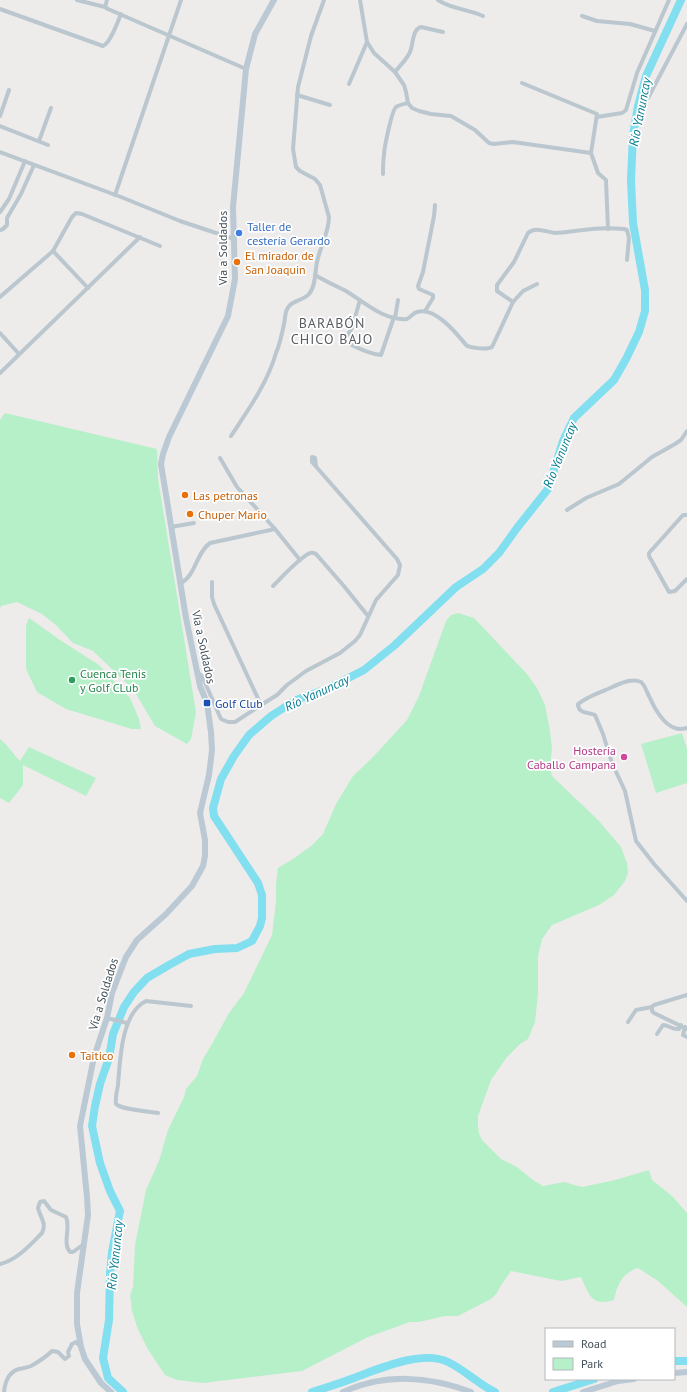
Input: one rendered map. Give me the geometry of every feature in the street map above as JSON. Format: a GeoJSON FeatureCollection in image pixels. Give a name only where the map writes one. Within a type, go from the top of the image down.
{"type":"FeatureCollection","features":[{"type":"Feature","properties":{"kind":"street"},"geometry":{"type":"LineString","coordinates":[[77,0],[105,7],[246,69]]}},
{"type":"Feature","properties":{"kind":"street"},"geometry":{"type":"LineString","coordinates":[[105,7],[107,0]]}},
{"type":"Feature","properties":{"kind":"street"},"geometry":{"type":"LineString","coordinates":[[115,195],[181,0]]}},
{"type":"Feature","properties":{"kind":"street","name":"Vía a Soldados"},"geometry":{"type":"LineString","coordinates":[[111,1392],[101,1383],[89,1366],[81,1347],[77,1324],[77,1293],[88,1215],[80,1126],[94,1057],[110,1018],[112,993],[126,957],[137,940],[166,914],[192,886],[203,866],[206,856],[205,840],[200,813],[209,775],[212,750],[211,732],[207,703],[200,686],[186,618],[161,464],[169,437],[228,316],[235,279],[233,207],[246,69],[255,34],[274,0]]}},
{"type":"Feature","properties":{"kind":"street"},"geometry":{"type":"LineString","coordinates":[[231,436],[261,389],[272,366],[289,305],[294,301],[310,294],[312,290],[320,248],[328,226],[328,217],[320,185],[315,179],[300,171],[296,167],[292,149],[297,95],[301,74],[311,36],[324,0]]}},
{"type":"Feature","properties":{"kind":"street"},"geometry":{"type":"LineString","coordinates":[[360,0],[367,42],[374,53],[395,72],[404,85],[408,103],[412,108],[419,111],[451,116],[475,130],[489,143],[494,144],[513,142],[591,153]]}},
{"type":"Feature","properties":{"kind":"street"},"geometry":{"type":"LineString","coordinates":[[438,0],[448,6],[473,11],[483,16]]}},
{"type":"Feature","properties":{"kind":"street"},"geometry":{"type":"LineString","coordinates":[[597,117],[622,113],[626,110],[637,73],[669,0]]}},
{"type":"Feature","properties":{"kind":"street"},"geometry":{"type":"LineString","coordinates":[[0,9],[103,46],[109,40],[121,14]]}},
{"type":"Feature","properties":{"kind":"street"},"geometry":{"type":"LineString","coordinates":[[582,16],[598,20],[630,24],[655,31]]}},
{"type":"Feature","properties":{"kind":"street"},"geometry":{"type":"LineString","coordinates":[[648,98],[687,24]]}},
{"type":"Feature","properties":{"kind":"street"},"geometry":{"type":"LineString","coordinates":[[395,72],[410,53],[418,28],[421,27],[443,32]]}},
{"type":"Feature","properties":{"kind":"street"},"geometry":{"type":"LineString","coordinates":[[348,84],[367,42]]}},
{"type":"Feature","properties":{"kind":"street"},"geometry":{"type":"LineString","coordinates":[[522,83],[597,114],[591,153],[598,173],[606,180],[608,229]]}},
{"type":"Feature","properties":{"kind":"street"},"geometry":{"type":"LineString","coordinates":[[0,116],[9,90]]}},
{"type":"Feature","properties":{"kind":"street"},"geometry":{"type":"LineString","coordinates":[[297,95],[330,105]]}},
{"type":"Feature","properties":{"kind":"street"},"geometry":{"type":"LineString","coordinates":[[383,174],[384,153],[392,116],[396,107],[408,103]]}},
{"type":"Feature","properties":{"kind":"street"},"geometry":{"type":"LineString","coordinates":[[39,141],[51,108]]}},
{"type":"Feature","properties":{"kind":"street"},"geometry":{"type":"LineString","coordinates":[[0,126],[48,145]]}},
{"type":"Feature","properties":{"kind":"street"},"geometry":{"type":"LineString","coordinates":[[0,152],[180,221],[234,239]]}},
{"type":"Feature","properties":{"kind":"street"},"geometry":{"type":"LineString","coordinates":[[7,218],[4,214],[0,213],[9,199],[25,162]]}},
{"type":"Feature","properties":{"kind":"street"},"geometry":{"type":"LineString","coordinates":[[0,230],[7,225],[7,218],[22,194],[34,165]]}},
{"type":"Feature","properties":{"kind":"street"},"geometry":{"type":"LineString","coordinates":[[426,311],[433,298],[433,295],[419,289],[418,286],[427,256],[435,205]]}},
{"type":"Feature","properties":{"kind":"street"},"geometry":{"type":"LineString","coordinates":[[0,297],[53,251],[72,217],[76,213],[82,214],[160,246]]}},
{"type":"Feature","properties":{"kind":"street"},"geometry":{"type":"LineString","coordinates":[[513,302],[497,291],[497,285],[514,262],[528,233],[531,230],[535,229],[560,233],[584,229],[627,230],[629,249],[627,260]]}},
{"type":"Feature","properties":{"kind":"street"},"geometry":{"type":"LineString","coordinates":[[0,373],[140,237]]}},
{"type":"Feature","properties":{"kind":"street"},"geometry":{"type":"LineString","coordinates":[[53,251],[88,288]]}},
{"type":"Feature","properties":{"kind":"street"},"geometry":{"type":"LineString","coordinates":[[316,275],[383,314],[395,318],[407,319],[418,312],[426,311],[446,321],[467,346],[472,348],[489,349],[492,347],[513,302],[523,291],[537,284]]}},
{"type":"Feature","properties":{"kind":"street"},"geometry":{"type":"LineString","coordinates":[[360,300],[352,328],[345,339],[346,342],[352,346],[381,355],[395,318],[398,300]]}},
{"type":"Feature","properties":{"kind":"street"},"geometry":{"type":"LineString","coordinates":[[0,333],[19,354]]}},
{"type":"Feature","properties":{"kind":"street"},"geometry":{"type":"LineString","coordinates":[[567,510],[586,498],[619,484],[652,457],[681,440],[687,431]]}},
{"type":"Feature","properties":{"kind":"street"},"geometry":{"type":"LineString","coordinates":[[220,458],[237,487],[275,529],[300,560]]}},
{"type":"Feature","properties":{"kind":"street"},"geometry":{"type":"LineString","coordinates":[[197,671],[202,676],[221,719],[228,722],[236,722],[277,695],[287,685],[306,671],[340,653],[351,645],[360,635],[379,596],[398,575],[400,565],[397,559],[316,466]]}},
{"type":"Feature","properties":{"kind":"street"},"geometry":{"type":"LineString","coordinates":[[687,514],[683,515],[677,520],[649,553],[649,556],[670,592],[675,591],[687,579]]}},
{"type":"Feature","properties":{"kind":"street"},"geometry":{"type":"LineString","coordinates":[[171,527],[194,523]]}},
{"type":"Feature","properties":{"kind":"street"},"geometry":{"type":"LineString","coordinates":[[181,583],[188,578],[204,547],[210,543],[275,529]]}},
{"type":"Feature","properties":{"kind":"street"},"geometry":{"type":"LineString","coordinates":[[273,586],[300,560],[311,552],[316,554],[368,616]]}},
{"type":"Feature","properties":{"kind":"street"},"geometry":{"type":"LineString","coordinates":[[212,582],[212,597],[214,604],[261,705]]}},
{"type":"Feature","properties":{"kind":"street"},"geometry":{"type":"LineString","coordinates":[[687,728],[674,728],[662,718],[652,704],[644,685],[636,681],[626,682],[614,686],[578,704],[578,709],[580,711],[595,715],[600,725],[612,763],[625,791],[636,841],[669,882],[687,901]]}},
{"type":"Feature","properties":{"kind":"street"},"geometry":{"type":"LineString","coordinates":[[628,1022],[636,1010],[652,1008],[654,1005],[687,995]]}},
{"type":"Feature","properties":{"kind":"street"},"geometry":{"type":"LineString","coordinates":[[158,1113],[124,1108],[116,1104],[119,1064],[125,1022],[139,1006],[146,1001],[191,1006]]}},
{"type":"Feature","properties":{"kind":"street"},"geometry":{"type":"LineString","coordinates":[[652,1008],[654,1013],[684,1027]]}},
{"type":"Feature","properties":{"kind":"street"},"geometry":{"type":"LineString","coordinates":[[110,1018],[125,1022]]}},
{"type":"Feature","properties":{"kind":"street"},"geometry":{"type":"LineString","coordinates":[[657,1034],[663,1025],[674,1029],[684,1027]]}},
{"type":"Feature","properties":{"kind":"street"},"geometry":{"type":"LineString","coordinates":[[684,1027],[683,1034],[687,1037]]}},
{"type":"Feature","properties":{"kind":"street"},"geometry":{"type":"LineString","coordinates":[[0,1264],[8,1262],[23,1252],[42,1233],[44,1230],[43,1221],[38,1205],[40,1202],[44,1201],[52,1210],[66,1217],[68,1224],[68,1250],[73,1252],[84,1244]]}},
{"type":"Feature","properties":{"kind":"street"},"geometry":{"type":"LineString","coordinates":[[4,1392],[5,1383],[10,1374],[16,1370],[33,1365],[52,1351],[58,1352],[65,1359],[68,1356],[68,1352],[72,1344],[76,1342],[81,1347]]}},
{"type":"Feature","properties":{"kind":"street"},"geometry":{"type":"LineString","coordinates":[[675,1373],[687,1372]]}},
{"type":"Feature","properties":{"kind":"street"},"geometry":{"type":"LineString","coordinates":[[343,1392],[361,1385],[385,1380],[418,1379],[453,1385],[471,1392]]}},
{"type":"Feature","properties":{"kind":"street"},"geometry":{"type":"LineString","coordinates":[[583,1392],[626,1380]]}},
{"type":"Feature","properties":{"kind":"green space","name":"Cuenca Tenis y Golf CLub"},"geometry":{"type":"Polygon","coordinates":[[[5,413],[157,449],[158,479],[196,712],[191,739],[187,744],[155,726],[133,689],[93,651],[73,643],[56,625],[42,614],[17,602],[1,606],[0,608],[0,420],[5,413]]]}},
{"type":"Feature","properties":{"kind":"green space"},"geometry":{"type":"Polygon","coordinates":[[[458,613],[474,618],[527,674],[537,688],[545,705],[550,731],[552,749],[550,767],[552,776],[598,820],[621,847],[627,863],[628,873],[625,881],[614,895],[599,905],[552,925],[542,939],[538,956],[538,994],[535,1022],[528,1039],[520,1044],[507,1057],[491,1080],[478,1116],[479,1134],[483,1141],[501,1159],[517,1167],[543,1186],[564,1182],[582,1187],[615,1180],[649,1170],[652,1180],[672,1196],[687,1213],[687,1307],[658,1281],[638,1268],[632,1270],[624,1276],[617,1289],[614,1300],[606,1302],[600,1302],[592,1298],[581,1277],[561,1281],[511,1271],[497,1293],[491,1299],[458,1316],[445,1316],[419,1322],[410,1322],[368,1337],[302,1371],[203,1383],[177,1380],[165,1375],[147,1348],[137,1327],[132,1311],[130,1295],[133,1287],[135,1245],[146,1190],[159,1161],[168,1130],[184,1097],[186,1089],[197,1076],[203,1059],[229,1013],[244,993],[272,935],[278,868],[311,846],[323,834],[336,804],[353,776],[373,757],[407,720],[419,696],[446,621],[451,615],[458,613]]]}},
{"type":"Feature","properties":{"kind":"green space","name":"Cuenca Tenis y Golf CLub"},"geometry":{"type":"Polygon","coordinates":[[[29,618],[99,665],[130,698],[139,719],[141,729],[132,729],[66,709],[37,692],[26,669],[26,626],[29,618]]]}},
{"type":"Feature","properties":{"kind":"green space"},"geometry":{"type":"Polygon","coordinates":[[[682,733],[687,749],[687,783],[656,793],[641,744],[682,733]]]}},
{"type":"Feature","properties":{"kind":"green space"},"geometry":{"type":"Polygon","coordinates":[[[0,739],[20,761],[29,747],[96,778],[86,796],[23,765],[23,785],[9,803],[0,798],[0,739]]]}},
{"type":"Feature","properties":{"kind":"waterway","name":"Río Yanuncay"},"geometry":{"type":"LineString","coordinates":[[123,1392],[108,1378],[103,1358],[109,1320],[112,1252],[120,1211],[110,1191],[100,1163],[92,1126],[100,1084],[109,1058],[113,1034],[124,1007],[134,992],[147,978],[189,954],[215,949],[237,948],[252,941],[260,926],[262,918],[262,895],[258,883],[214,816],[213,808],[221,779],[234,756],[249,735],[271,716],[296,700],[327,689],[364,670],[395,645],[456,587],[483,569],[499,553],[548,489],[563,441],[574,418],[614,380],[626,359],[639,332],[645,311],[645,290],[633,223],[631,180],[633,135],[638,106],[646,76],[681,0]]}},
{"type":"Feature","properties":{"kind":"waterway","name":"Río Yanuncay"},"geometry":{"type":"LineString","coordinates":[[312,1392],[399,1362],[425,1358],[448,1362],[495,1392]]}},
{"type":"Feature","properties":{"kind":"waterway","name":"Río Yanuncay"},"geometry":{"type":"LineString","coordinates":[[675,1361],[687,1361]]}},
{"type":"Feature","properties":{"kind":"waterway","name":"Río Yanuncay"},"geometry":{"type":"LineString","coordinates":[[553,1392],[591,1380]]}},
{"type":"Feature","properties":{"kind":"place","name":"Taller de cestería Gerardo"},"geometry":{"type":"Point","coordinates":[239,233]}},
{"type":"Feature","properties":{"kind":"place","name":"El mirador de San Joaquin"},"geometry":{"type":"Point","coordinates":[237,262]}},
{"type":"Feature","properties":{"kind":"place","name":"Las petronas"},"geometry":{"type":"Point","coordinates":[185,495]}},
{"type":"Feature","properties":{"kind":"place","name":"Chuper Mario"},"geometry":{"type":"Point","coordinates":[190,514]}},
{"type":"Feature","properties":{"kind":"place","name":"Cuenca Tenis y Golf CLub"},"geometry":{"type":"Point","coordinates":[72,680]}},
{"type":"Feature","properties":{"kind":"place","name":"Golf Club"},"geometry":{"type":"Point","coordinates":[207,703]}},
{"type":"Feature","properties":{"kind":"place","name":"Hostería Caballo Campana"},"geometry":{"type":"Point","coordinates":[624,757]}},
{"type":"Feature","properties":{"kind":"place","name":"Taitico"},"geometry":{"type":"Point","coordinates":[72,1055]}},
{"type":"Feature","properties":{"kind":"district","name":"BARABÓN CHICO BAJO"},"geometry":{"type":"Point","coordinates":[332,332]}}]}
